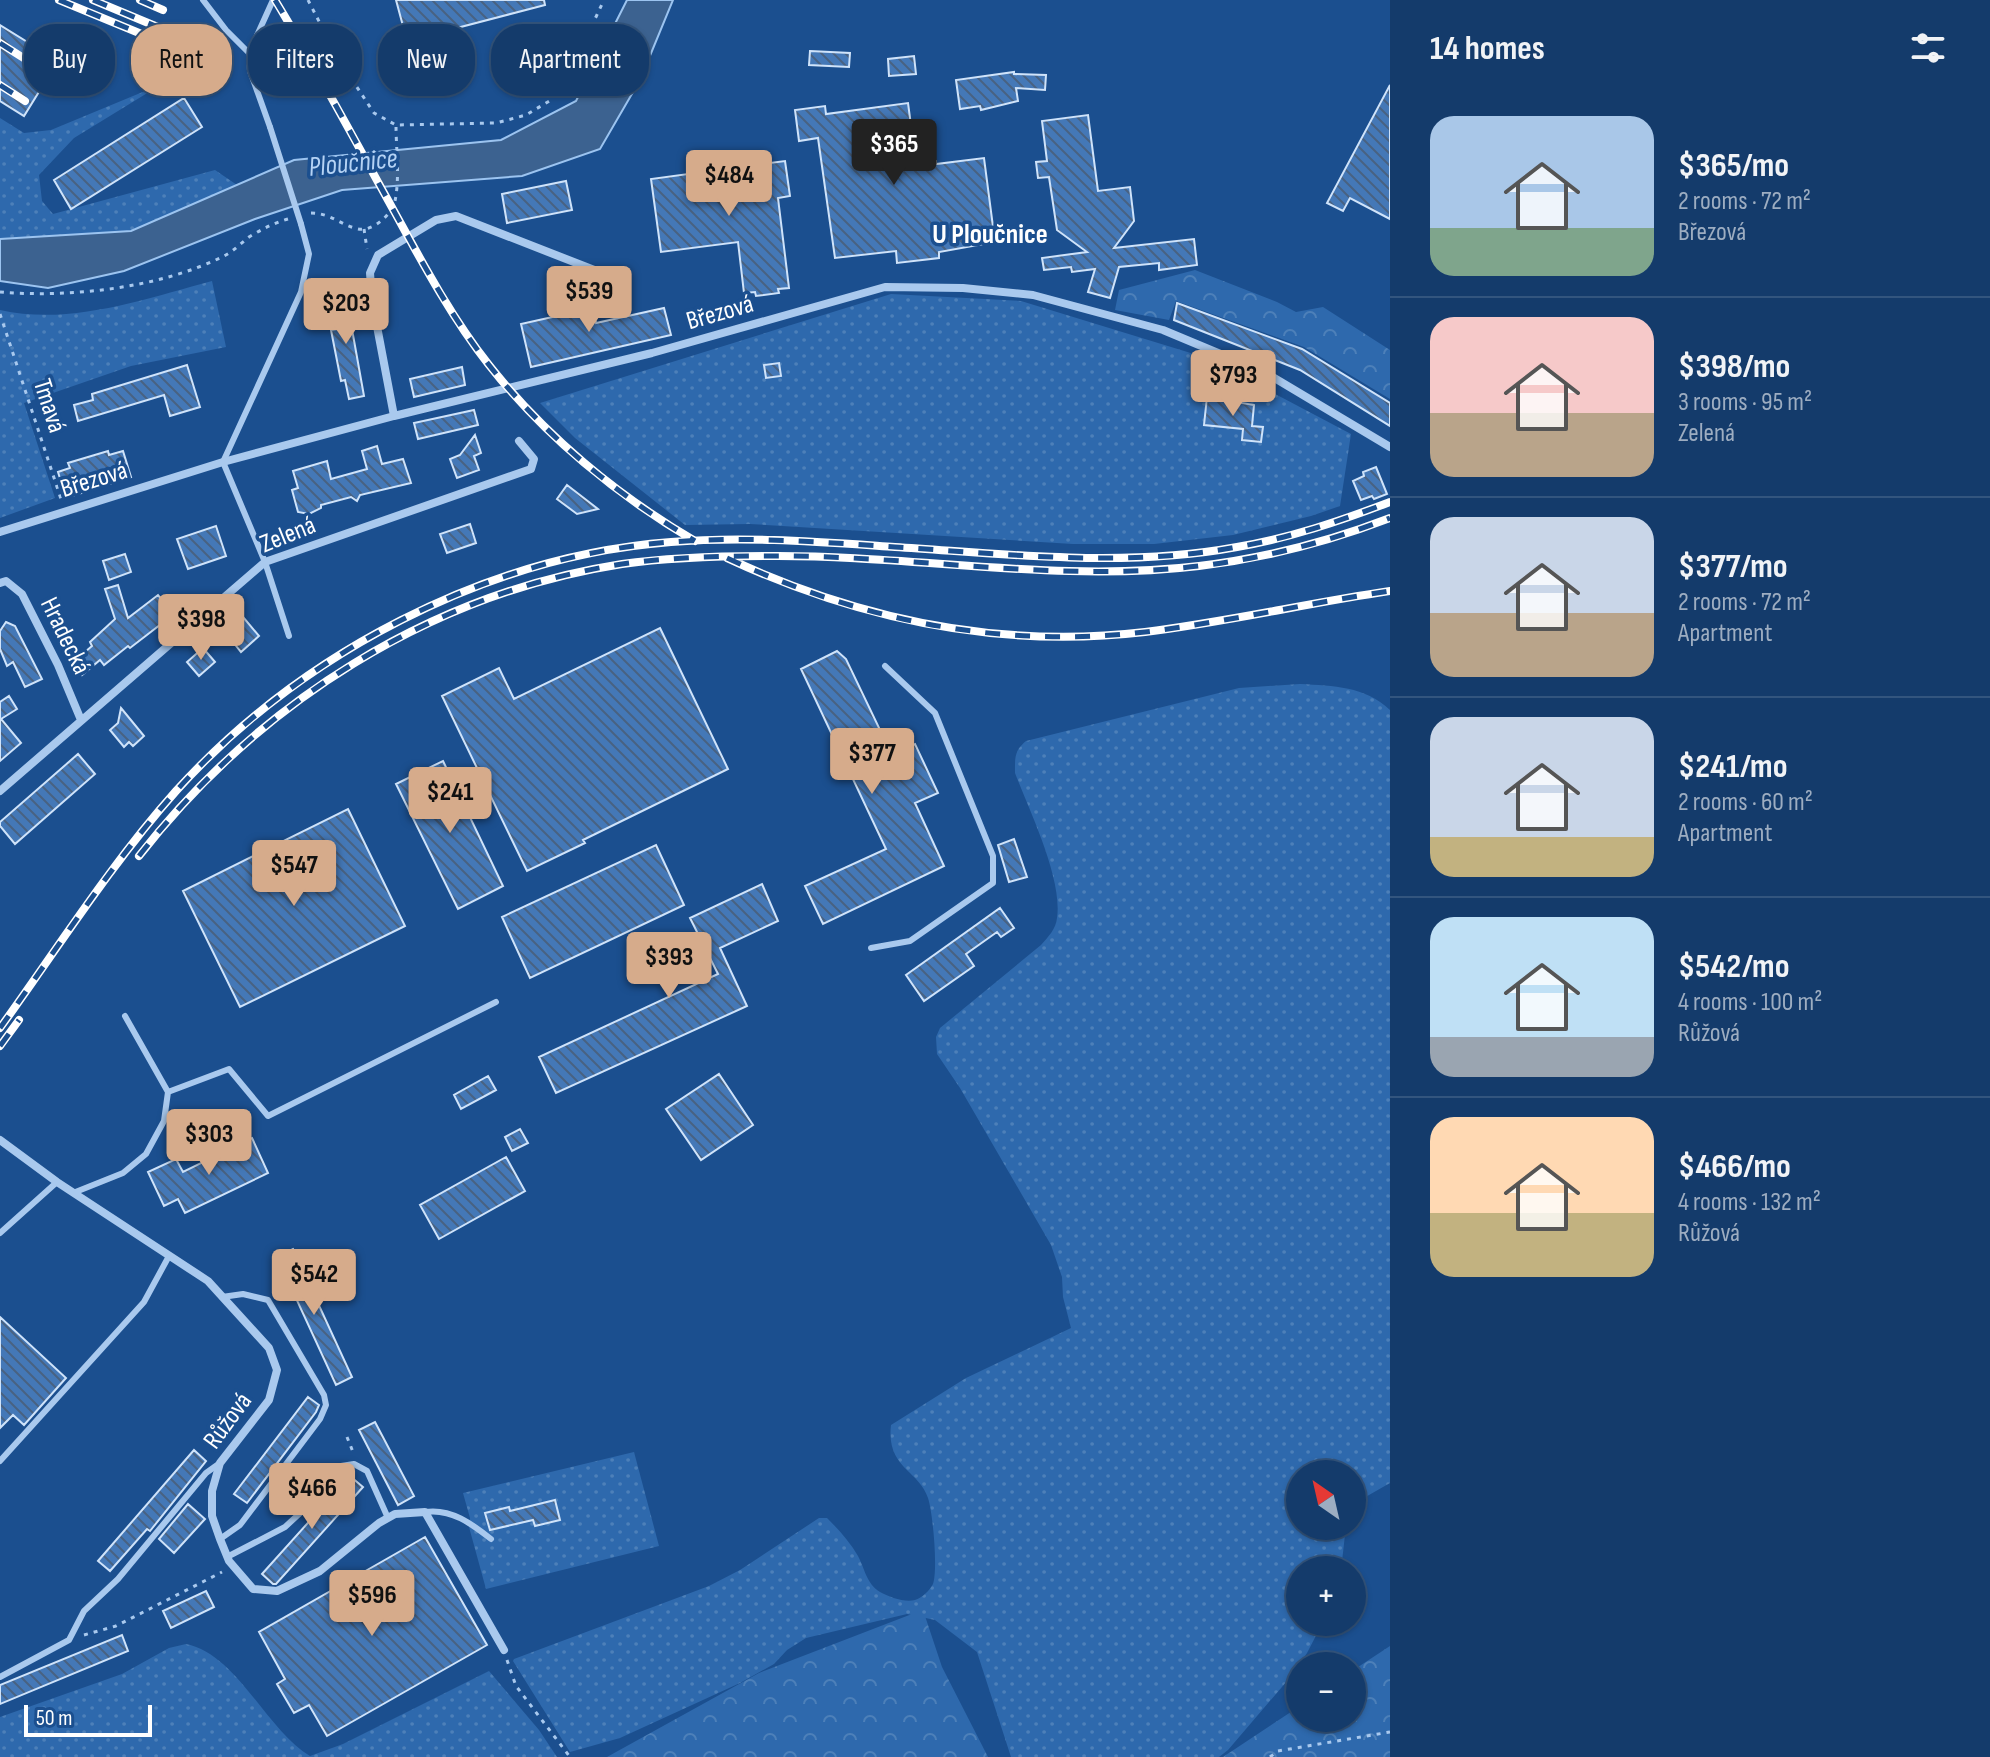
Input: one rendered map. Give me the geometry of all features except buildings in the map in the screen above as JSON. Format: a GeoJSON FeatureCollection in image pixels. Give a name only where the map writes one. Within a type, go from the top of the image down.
{"type":"FeatureCollection","features":[{"type":"Feature","properties":{"kind":"street"},"geometry":{"type":"LineString","coordinates":[[394,416],[372,300],[370,273],[378,255],[436,220],[456,216],[602,273]]}},
{"type":"Feature","properties":{"kind":"street","name":"Březová"},"geometry":{"type":"LineString","coordinates":[[0,532],[223,462],[394,416],[652,353],[885,287],[963,288],[1033,295],[1163,330],[1266,373],[1390,447]]}},
{"type":"Feature","properties":{"kind":"street","name":"Zelená"},"geometry":{"type":"LineString","coordinates":[[0,791],[265,562],[531,469],[534,459],[519,441]]}},
{"type":"Feature","properties":{"kind":"street","name":"Hradecká"},"geometry":{"type":"LineString","coordinates":[[0,583],[6,581],[22,594],[58,665],[81,720]]}},
{"type":"Feature","properties":{"kind":"street","name":"Růžová"},"geometry":{"type":"LineString","coordinates":[[0,1140],[73,1193],[208,1281],[269,1348],[277,1370],[269,1400],[220,1463],[212,1491],[212,1516],[220,1539],[229,1559],[253,1589],[277,1591],[320,1571],[395,1514],[425,1512]]}},
{"type":"Feature","properties":{"kind":"street"},"geometry":{"type":"LineString","coordinates":[[425,1512],[504,1650]]}},
{"type":"Feature","properties":{"kind":"lane"},"geometry":{"type":"LineString","coordinates":[[203,0],[248,52]]}},
{"type":"Feature","properties":{"kind":"lane"},"geometry":{"type":"LineString","coordinates":[[262,24],[273,0]]}},
{"type":"Feature","properties":{"kind":"lane"},"geometry":{"type":"LineString","coordinates":[[259,96],[309,254],[301,292],[223,462],[265,562],[289,636]]}},
{"type":"Feature","properties":{"kind":"lane"},"geometry":{"type":"LineString","coordinates":[[871,948],[910,941],[993,883],[993,856],[935,713],[885,666]]}},
{"type":"Feature","properties":{"kind":"lane"},"geometry":{"type":"LineString","coordinates":[[168,1092],[229,1069],[268,1116],[496,1002]]}},
{"type":"Feature","properties":{"kind":"lane"},"geometry":{"type":"LineString","coordinates":[[73,1193],[123,1173],[146,1154],[164,1121],[168,1092],[125,1016]]}},
{"type":"Feature","properties":{"kind":"lane"},"geometry":{"type":"LineString","coordinates":[[0,1233],[57,1182]]}},
{"type":"Feature","properties":{"kind":"lane"},"geometry":{"type":"LineString","coordinates":[[0,1461],[144,1302],[169,1256]]}},
{"type":"Feature","properties":{"kind":"lane"},"geometry":{"type":"LineString","coordinates":[[220,1539],[240,1525],[320,1419],[326,1405],[324,1395],[268,1300],[243,1294],[222,1297]]}},
{"type":"Feature","properties":{"kind":"lane"},"geometry":{"type":"LineString","coordinates":[[0,1677],[69,1640],[84,1611],[118,1579],[206,1473],[220,1463]]}},
{"type":"Feature","properties":{"kind":"lane"},"geometry":{"type":"LineString","coordinates":[[229,1559],[285,1527],[311,1503],[341,1466],[354,1464],[367,1471],[388,1518]]}},
{"type":"Feature","properties":{"kind":"lane"},"geometry":{"type":"LineString","coordinates":[[425,1512],[438,1510],[469,1522],[491,1539]]}},
{"type":"Feature","properties":{"kind":"path"},"geometry":{"type":"LineString","coordinates":[[308,0],[339,60],[374,113],[396,125],[496,123],[526,115],[551,100],[566,78],[604,0]]}},
{"type":"Feature","properties":{"kind":"path"},"geometry":{"type":"LineString","coordinates":[[306,214],[322,213],[358,229],[370,229],[380,222],[395,203],[396,125]]}},
{"type":"Feature","properties":{"kind":"path"},"geometry":{"type":"LineString","coordinates":[[0,292],[28,295],[90,291],[163,278],[226,255],[274,223],[295,217]]}},
{"type":"Feature","properties":{"kind":"path","name":"Tmavá"},"geometry":{"type":"LineString","coordinates":[[0,314],[65,510]]}},
{"type":"Feature","properties":{"kind":"path"},"geometry":{"type":"LineString","coordinates":[[69,1640],[116,1626],[221,1573],[229,1559]]}},
{"type":"Feature","properties":{"kind":"path"},"geometry":{"type":"LineString","coordinates":[[504,1650],[516,1686],[570,1757]]}},
{"type":"Feature","properties":{"kind":"path"},"geometry":{"type":"LineString","coordinates":[[1270,1757],[1278,1751],[1390,1732]]}},
{"type":"Feature","properties":{"kind":"green space"},"geometry":{"type":"Polygon","coordinates":[[[133,96],[142,96],[74,138],[39,175],[42,201],[53,214],[215,170],[237,185],[131,231],[0,239],[0,118],[24,133],[51,130],[133,96]]]}},
{"type":"Feature","properties":{"kind":"green space"},"geometry":{"type":"Polygon","coordinates":[[[1195,270],[1296,312],[1323,307],[1390,350],[1390,399],[1304,347],[1176,301],[1169,320],[1115,310],[1119,290],[1195,270]]]}},
{"type":"Feature","properties":{"kind":"green space"},"geometry":{"type":"Polygon","coordinates":[[[212,281],[226,347],[131,366],[24,403],[55,498],[0,518],[0,310],[26,314],[80,313],[212,281]]]}},
{"type":"Feature","properties":{"kind":"green space"},"geometry":{"type":"Polygon","coordinates":[[[891,294],[1021,301],[1207,358],[1351,434],[1340,506],[1233,535],[1154,544],[1073,544],[750,524],[685,525],[575,438],[540,403],[891,294]]]}},
{"type":"Feature","properties":{"kind":"green space"},"geometry":{"type":"Polygon","coordinates":[[[1300,684],[1337,687],[1370,696],[1390,710],[1390,1483],[1366,1497],[1366,1460],[1286,1460],[1286,1540],[1344,1540],[1343,1556],[1286,1556],[1286,1636],[1316,1636],[1308,1652],[1286,1652],[1286,1682],[1219,1757],[1011,1757],[977,1652],[935,1620],[907,1614],[806,1638],[787,1650],[774,1664],[740,1683],[620,1738],[570,1752],[514,1659],[709,1586],[740,1570],[819,1518],[827,1518],[844,1536],[869,1580],[880,1592],[911,1601],[926,1594],[932,1586],[935,1555],[928,1498],[893,1451],[891,1425],[966,1378],[1071,1328],[1063,1297],[1062,1277],[1051,1245],[937,1054],[936,1037],[940,1028],[1041,945],[1056,922],[1055,884],[1044,845],[1015,773],[1017,752],[1026,741],[1239,688],[1300,684]]]}},
{"type":"Feature","properties":{"kind":"green space"},"geometry":{"type":"Polygon","coordinates":[[[634,1452],[659,1546],[486,1589],[463,1493],[634,1452]]]}},
{"type":"Feature","properties":{"kind":"green space"},"geometry":{"type":"Polygon","coordinates":[[[912,1614],[925,1616],[942,1667],[988,1757],[607,1757],[759,1673],[912,1614]]]}},
{"type":"Feature","properties":{"kind":"green space"},"geometry":{"type":"Polygon","coordinates":[[[186,1644],[221,1662],[294,1744],[310,1756],[343,1744],[489,1671],[539,1730],[557,1757],[0,1757],[0,1717],[122,1674],[169,1648],[186,1644]]]}},
{"type":"Feature","properties":{"kind":"green space"},"geometry":{"type":"Polygon","coordinates":[[[1390,1646],[1390,1757],[1223,1757],[1286,1715],[1286,1732],[1366,1732],[1366,1662],[1390,1646]]]}},
{"type":"Feature","properties":{"kind":"water"},"geometry":{"type":"Polygon","coordinates":[[[627,0],[673,0],[649,58],[649,24],[615,24],[627,0]]]}},
{"type":"Feature","properties":{"kind":"water","name":"Ploučnice"},"geometry":{"type":"Polygon","coordinates":[[[579,96],[631,96],[600,149],[522,176],[342,190],[255,219],[124,271],[48,288],[0,281],[0,239],[131,231],[294,160],[501,140],[576,101],[579,96]]]}},
{"type":"Feature","properties":{"kind":"railway"},"geometry":{"type":"LineString","coordinates":[[59,0],[131,30]]}},
{"type":"Feature","properties":{"kind":"railway"},"geometry":{"type":"LineString","coordinates":[[93,0],[151,24]]}},
{"type":"Feature","properties":{"kind":"railway"},"geometry":{"type":"LineString","coordinates":[[140,0],[163,10]]}},
{"type":"Feature","properties":{"kind":"railway"},"geometry":{"type":"LineString","coordinates":[[275,0],[438,290],[489,365],[534,416],[584,463],[638,504],[695,541]]}},
{"type":"Feature","properties":{"kind":"railway"},"geometry":{"type":"LineString","coordinates":[[0,43],[24,58]]}},
{"type":"Feature","properties":{"kind":"railway"},"geometry":{"type":"LineString","coordinates":[[0,85],[25,101]]}},
{"type":"Feature","properties":{"kind":"railway"},"geometry":{"type":"LineString","coordinates":[[0,1028],[129,848],[176,791],[225,742],[280,696],[338,656],[401,620],[466,591],[533,568],[602,551],[699,540],[811,542],[1066,558],[1194,553],[1296,534],[1390,502]]}},
{"type":"Feature","properties":{"kind":"railway"},"geometry":{"type":"LineString","coordinates":[[139,856],[186,801],[238,750],[294,704],[353,664],[416,629],[482,601],[551,579],[622,564],[734,556],[825,557],[1039,570],[1146,570],[1224,563],[1272,554],[1320,542],[1390,518]]}},
{"type":"Feature","properties":{"kind":"railway"},"geometry":{"type":"LineString","coordinates":[[727,558],[777,580],[879,613],[931,625],[1036,636],[1145,632],[1390,591]]}},
{"type":"Feature","properties":{"kind":"railway"},"geometry":{"type":"LineString","coordinates":[[0,1046],[19,1020]]}},
{"type":"Feature","properties":{"kind":"district","name":"U Ploučnice"},"geometry":{"type":"Point","coordinates":[990,234]}}]}
